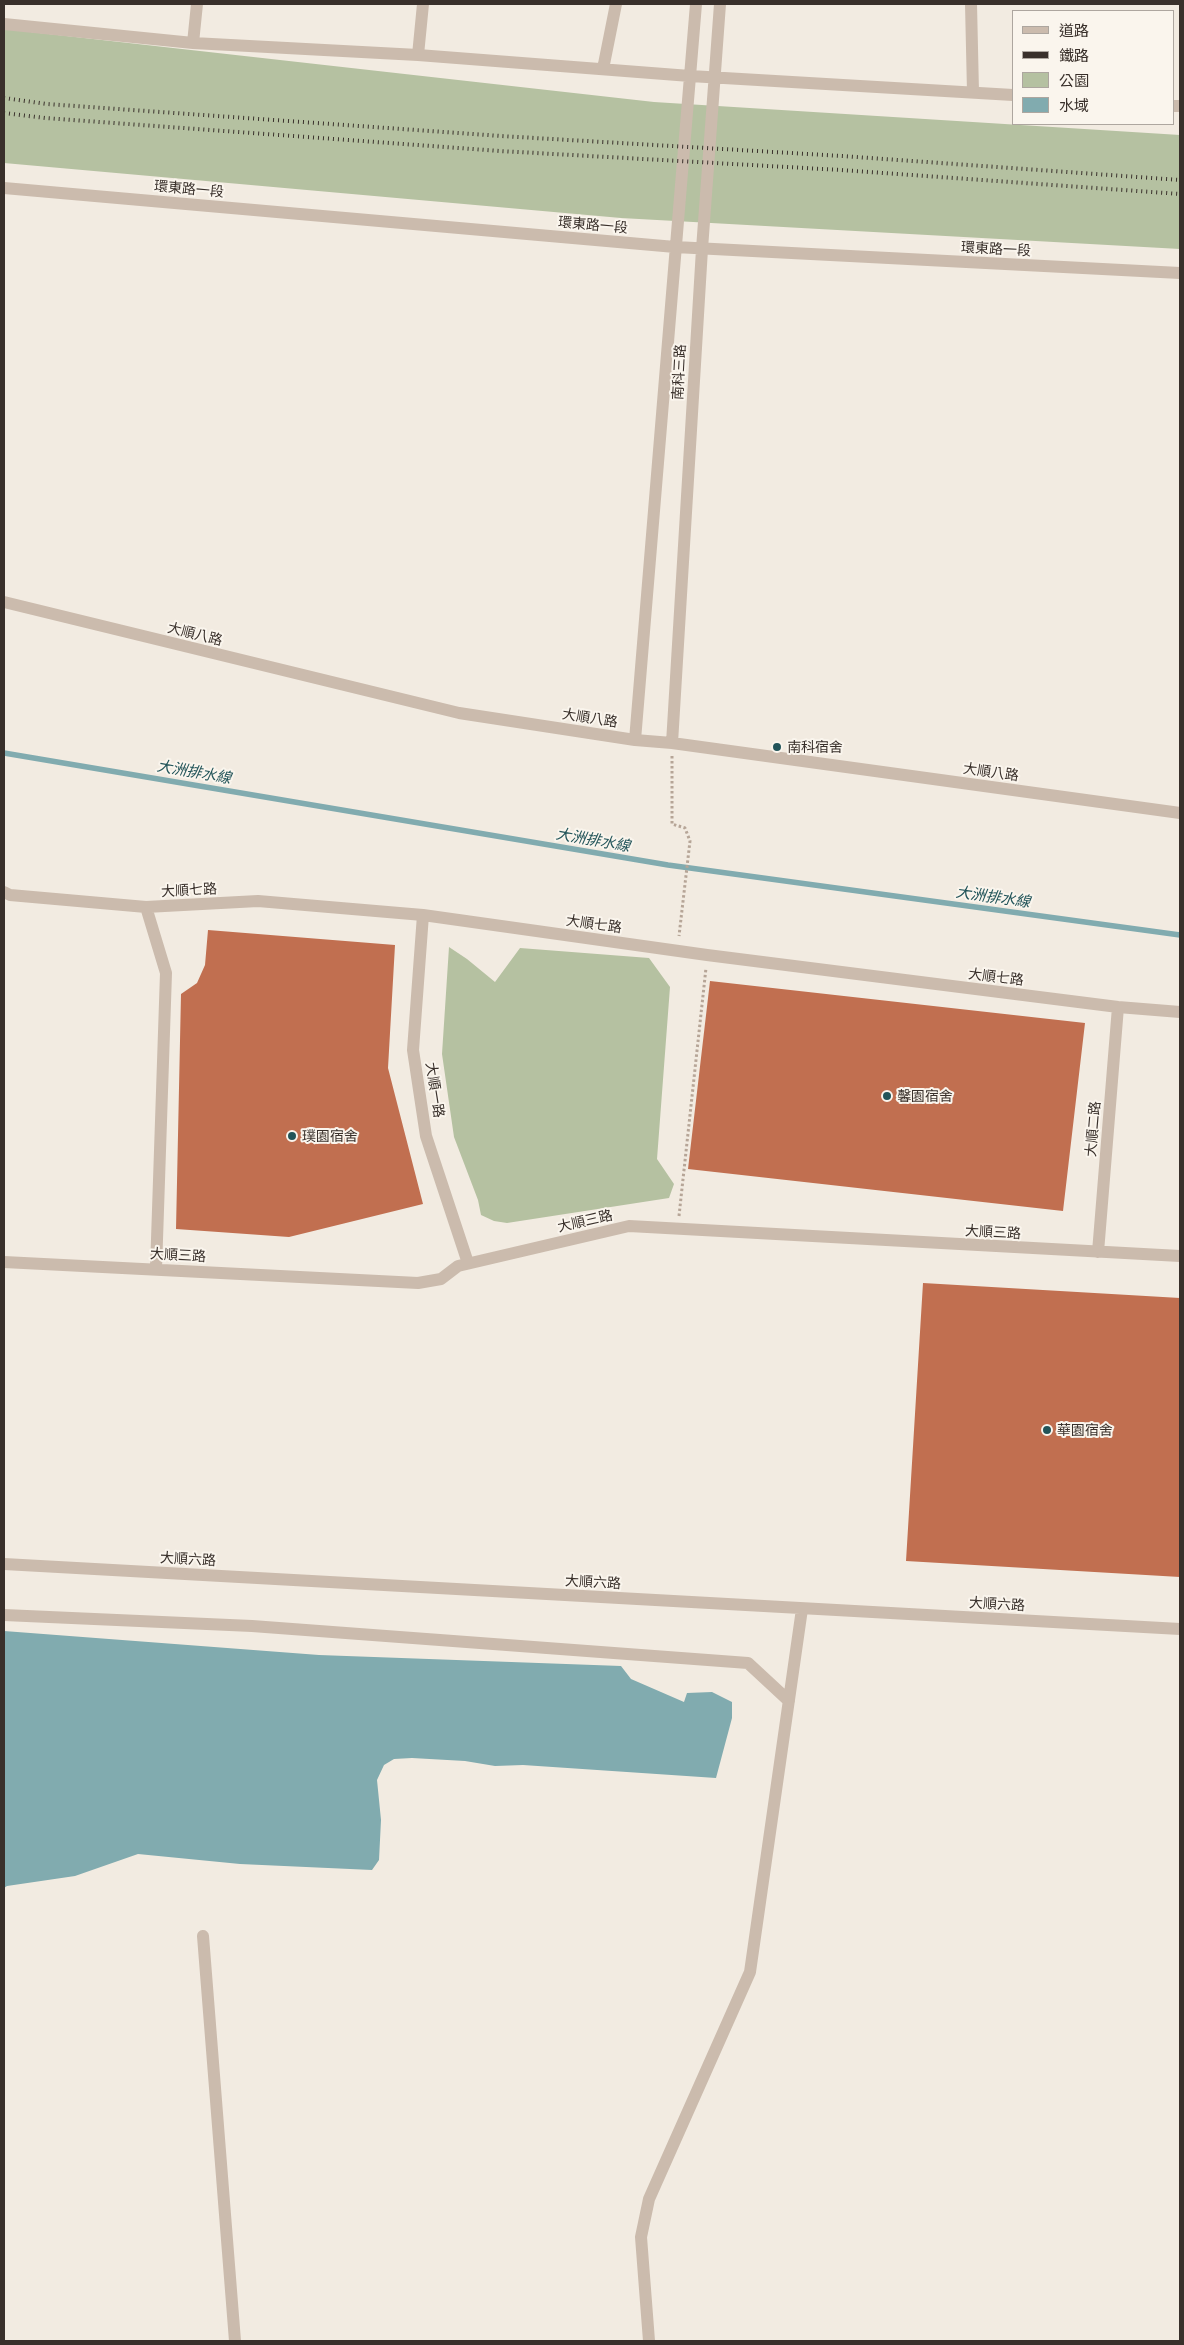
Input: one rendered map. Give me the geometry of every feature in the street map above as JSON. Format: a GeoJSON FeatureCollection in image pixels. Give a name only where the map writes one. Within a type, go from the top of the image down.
{"type":"FeatureCollection","features":[{"type":"Feature","properties":{"kind":"street"},"geometry":{"type":"LineString","coordinates":[[193,43],[197,4]]}},
{"type":"Feature","properties":{"kind":"street"},"geometry":{"type":"LineString","coordinates":[[418,55],[423,4]]}},
{"type":"Feature","properties":{"kind":"street"},"geometry":{"type":"LineString","coordinates":[[603,69],[616,4]]}},
{"type":"Feature","properties":{"kind":"street","name":"南科三路"},"geometry":{"type":"LineString","coordinates":[[635,740],[696,4]]}},
{"type":"Feature","properties":{"kind":"street","name":"南科三路"},"geometry":{"type":"LineString","coordinates":[[672,743],[702,249],[720,4]]}},
{"type":"Feature","properties":{"kind":"street"},"geometry":{"type":"LineString","coordinates":[[971,4],[974,92]]}},
{"type":"Feature","properties":{"kind":"street"},"geometry":{"type":"LineString","coordinates":[[4,24],[193,43],[418,55],[690,76],[1012,95]]}},
{"type":"Feature","properties":{"kind":"street","name":"環東路一段"},"geometry":{"type":"LineString","coordinates":[[4,188],[702,249],[1180,273]]}},
{"type":"Feature","properties":{"kind":"street","name":"大順八路"},"geometry":{"type":"LineString","coordinates":[[4,602],[459,713],[635,740],[672,743],[1180,813]]}},
{"type":"Feature","properties":{"kind":"street","name":"大順七路"},"geometry":{"type":"LineString","coordinates":[[4,892],[10,895],[146,907],[258,901],[423,915],[707,955],[1118,1007],[1180,1012]]}},
{"type":"Feature","properties":{"kind":"street"},"geometry":{"type":"LineString","coordinates":[[146,907],[166,973],[156,1269]]}},
{"type":"Feature","properties":{"kind":"street","name":"大順一路"},"geometry":{"type":"LineString","coordinates":[[423,915],[413,1050],[426,1136],[468,1263]]}},
{"type":"Feature","properties":{"kind":"street","name":"大順二路"},"geometry":{"type":"LineString","coordinates":[[1098,1252],[1118,1007]]}},
{"type":"Feature","properties":{"kind":"street","name":"大順三路"},"geometry":{"type":"LineString","coordinates":[[4,1262],[47,1266],[156,1269],[418,1283],[441,1279],[458,1266],[468,1263],[629,1226],[1180,1256]]}},
{"type":"Feature","properties":{"kind":"street","name":"大順六路"},"geometry":{"type":"LineString","coordinates":[[4,1564],[1180,1629]]}},
{"type":"Feature","properties":{"kind":"street"},"geometry":{"type":"LineString","coordinates":[[649,2341],[641,2238],[649,2199],[750,1972],[802,1609]]}},
{"type":"Feature","properties":{"kind":"street"},"geometry":{"type":"LineString","coordinates":[[4,1615],[252,1626],[748,1663],[789,1701]]}},
{"type":"Feature","properties":{"kind":"street"},"geometry":{"type":"LineString","coordinates":[[204,1936],[235,2341]]}},
{"type":"Feature","properties":{"kind":"path"},"geometry":{"type":"LineString","coordinates":[[672,743],[672,824],[685,828],[690,841],[679,933]]}},
{"type":"Feature","properties":{"kind":"path"},"geometry":{"type":"LineString","coordinates":[[678,1229],[707,955]]}},
{"type":"Feature","properties":{"kind":"green space"},"geometry":{"type":"Polygon","coordinates":[[[4,29],[654,102],[1180,135],[1180,249],[621,218],[4,163],[4,29]]]}},
{"type":"Feature","properties":{"kind":"green space"},"geometry":{"type":"Polygon","coordinates":[[[449,947],[495,982],[520,948],[649,958],[670,987],[657,1159],[674,1184],[669,1198],[507,1223],[494,1221],[481,1215],[478,1200],[454,1137],[442,1054],[449,947]]]}},
{"type":"Feature","properties":{"kind":"water"},"geometry":{"type":"Polygon","coordinates":[[[4,1631],[319,1655],[621,1666],[631,1679],[684,1702],[687,1693],[712,1692],[732,1702],[732,1718],[716,1778],[523,1765],[495,1766],[465,1761],[412,1758],[394,1759],[384,1765],[377,1780],[381,1820],[379,1860],[372,1870],[240,1864],[138,1854],[75,1876],[4,1888],[4,1631]]]}},
{"type":"Feature","properties":{"kind":"building","name":"璞園宿舍"},"geometry":{"type":"Polygon","coordinates":[[[208,930],[395,945],[388,1068],[423,1204],[289,1237],[176,1229],[181,994],[197,983],[205,965],[208,930]]]}},
{"type":"Feature","properties":{"kind":"building","name":"馨園宿舍"},"geometry":{"type":"Polygon","coordinates":[[[710,981],[1085,1023],[1063,1211],[688,1169],[710,981]]]}},
{"type":"Feature","properties":{"kind":"building","name":"華園宿舍"},"geometry":{"type":"Polygon","coordinates":[[[923,1283],[1180,1298],[1180,1577],[906,1561],[923,1283]]]}},
{"type":"Feature","properties":{"kind":"waterway","name":"大洲排水線"},"geometry":{"type":"LineString","coordinates":[[4,753],[668,865],[1180,935]]}},
{"type":"Feature","properties":{"kind":"railway"},"geometry":{"type":"LineString","coordinates":[[4,98],[47,104],[501,136],[842,156],[1180,180]]}},
{"type":"Feature","properties":{"kind":"railway"},"geometry":{"type":"LineString","coordinates":[[4,113],[45,118],[500,151],[841,170],[1180,194]]}},
{"type":"Feature","properties":{"kind":"place","name":"南科宿舍"},"geometry":{"type":"Point","coordinates":[777,747]}},
{"type":"Feature","properties":{"kind":"place","name":"馨園宿舍"},"geometry":{"type":"Point","coordinates":[887,1096]}},
{"type":"Feature","properties":{"kind":"place","name":"璞園宿舍"},"geometry":{"type":"Point","coordinates":[292,1136]}},
{"type":"Feature","properties":{"kind":"place","name":"華園宿舍"},"geometry":{"type":"Point","coordinates":[1047,1430]}}]}
